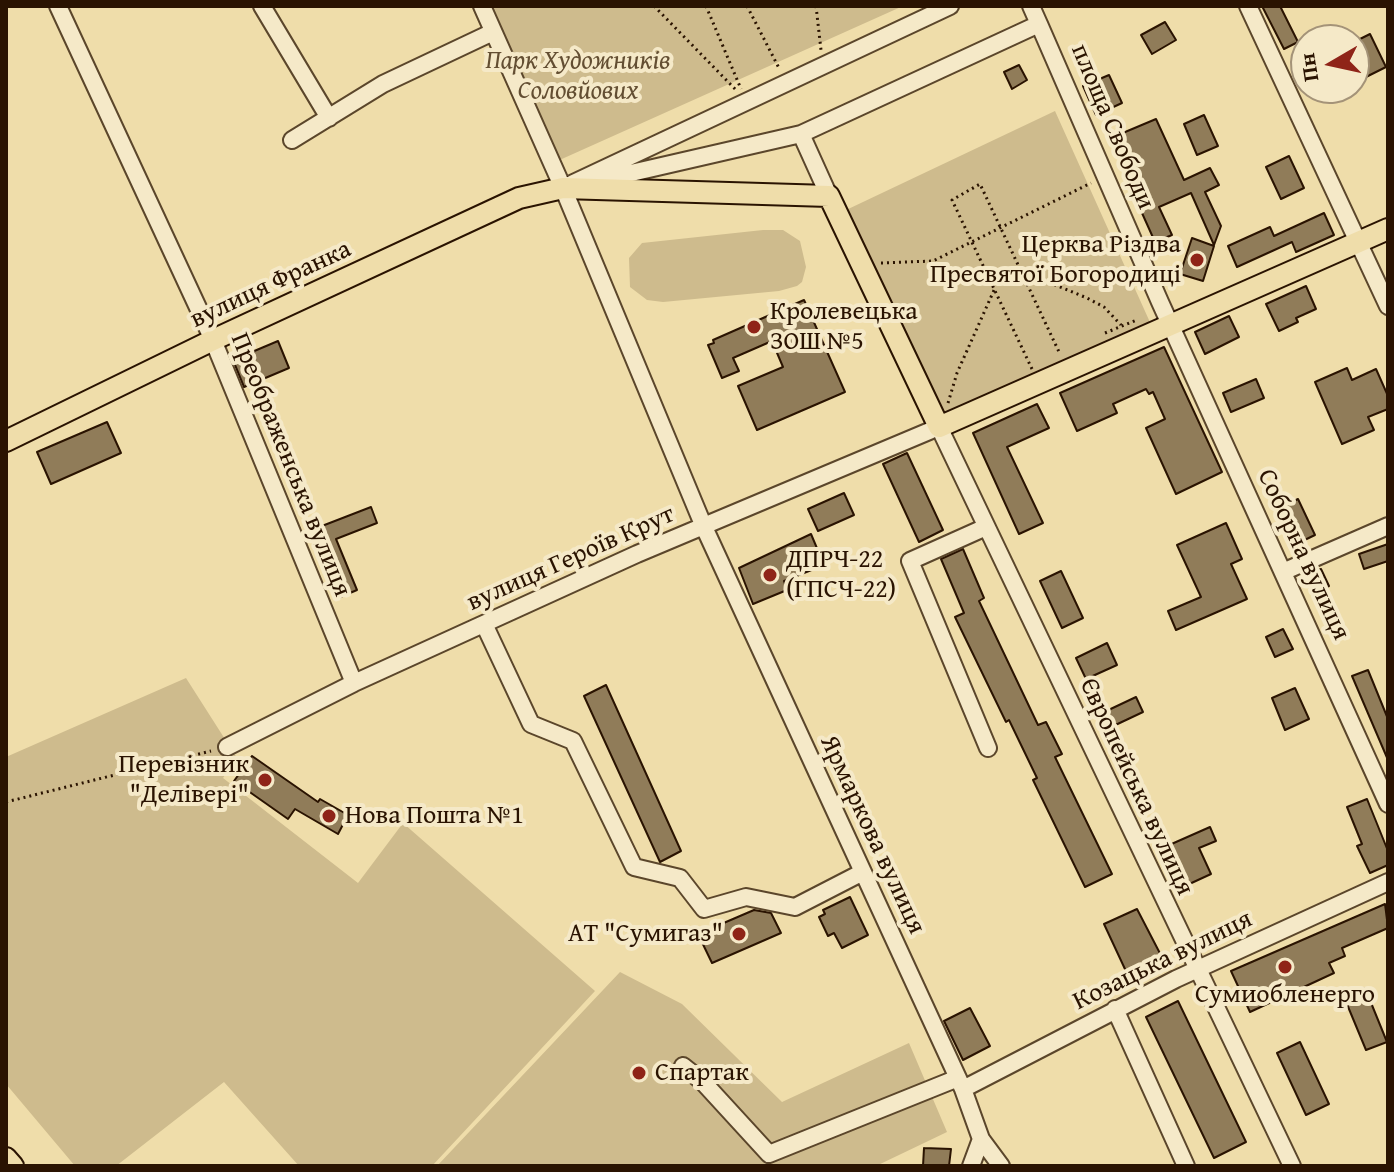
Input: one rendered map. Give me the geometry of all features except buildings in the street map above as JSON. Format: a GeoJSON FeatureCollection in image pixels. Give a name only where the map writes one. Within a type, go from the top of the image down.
{"type":"FeatureCollection","features":[{"type":"Feature","properties":{"kind":"main road","name":"вулиця Франка"},"geometry":{"type":"LineString","coordinates":[[6,441],[213,340],[519,198],[563,188],[829,196]]}},
{"type":"Feature","properties":{"kind":"main road"},"geometry":{"type":"LineString","coordinates":[[829,196],[939,427],[1388,229]]}},
{"type":"Feature","properties":{"kind":"main road"},"geometry":{"type":"LineString","coordinates":[[6,1158],[13,1166]]}},
{"type":"Feature","properties":{"kind":"street","name":"Преображенська вулиця"},"geometry":{"type":"LineString","coordinates":[[58,6],[213,340],[354,683]]}},
{"type":"Feature","properties":{"kind":"street"},"geometry":{"type":"LineString","coordinates":[[262,6],[329,118]]}},
{"type":"Feature","properties":{"kind":"street"},"geometry":{"type":"LineString","coordinates":[[482,6],[563,188],[950,6]]}},
{"type":"Feature","properties":{"kind":"street","name":"площа Свободи"},"geometry":{"type":"LineString","coordinates":[[1031,6],[1171,327]]}},
{"type":"Feature","properties":{"kind":"street"},"geometry":{"type":"LineString","coordinates":[[1248,6],[1388,306]]}},
{"type":"Feature","properties":{"kind":"street","name":"площа Свободи"},"geometry":{"type":"LineString","coordinates":[[563,188],[801,134],[1039,24]]}},
{"type":"Feature","properties":{"kind":"street"},"geometry":{"type":"LineString","coordinates":[[292,140],[383,84],[493,32]]}},
{"type":"Feature","properties":{"kind":"street"},"geometry":{"type":"LineString","coordinates":[[801,134],[829,196]]}},
{"type":"Feature","properties":{"kind":"street","name":"Ярмаркова вулиця"},"geometry":{"type":"LineString","coordinates":[[563,188],[704,527],[960,1084],[981,1139],[1001,1166]]}},
{"type":"Feature","properties":{"kind":"street","name":"Соборна вулиця"},"geometry":{"type":"LineString","coordinates":[[1171,327],[1285,571],[1388,804]]}},
{"type":"Feature","properties":{"kind":"street","name":"вулиця Героїв Крут"},"geometry":{"type":"LineString","coordinates":[[227,747],[354,683],[484,624],[939,427]]}},
{"type":"Feature","properties":{"kind":"street","name":"Європейська вулиця"},"geometry":{"type":"LineString","coordinates":[[939,427],[1292,1166]]}},
{"type":"Feature","properties":{"kind":"street"},"geometry":{"type":"LineString","coordinates":[[1285,571],[1388,526]]}},
{"type":"Feature","properties":{"kind":"street"},"geometry":{"type":"LineString","coordinates":[[986,527],[910,561],[988,748]]}},
{"type":"Feature","properties":{"kind":"street"},"geometry":{"type":"LineString","coordinates":[[484,624],[531,724],[573,741],[634,867],[680,878],[704,909],[746,897],[795,907],[863,872]]}},
{"type":"Feature","properties":{"kind":"street","name":"Козацька вулиця"},"geometry":{"type":"LineString","coordinates":[[683,1066],[703,1082],[769,1154],[960,1084],[1388,882]]}},
{"type":"Feature","properties":{"kind":"street"},"geometry":{"type":"LineString","coordinates":[[1115,1009],[1186,1166]]}},
{"type":"Feature","properties":{"kind":"street"},"geometry":{"type":"LineString","coordinates":[[971,1166],[981,1139]]}},
{"type":"Feature","properties":{"kind":"path"},"geometry":{"type":"LineString","coordinates":[[654,6],[745,100]]}},
{"type":"Feature","properties":{"kind":"path"},"geometry":{"type":"LineString","coordinates":[[706,6],[745,100]]}},
{"type":"Feature","properties":{"kind":"path"},"geometry":{"type":"LineString","coordinates":[[747,6],[787,84]]}},
{"type":"Feature","properties":{"kind":"path"},"geometry":{"type":"LineString","coordinates":[[816,6],[823,66]]}},
{"type":"Feature","properties":{"kind":"path"},"geometry":{"type":"LineString","coordinates":[[862,264],[933,261],[1002,230],[1105,176]]}},
{"type":"Feature","properties":{"kind":"path"},"geometry":{"type":"LineString","coordinates":[[1039,384],[952,200],[980,184],[1068,371]]}},
{"type":"Feature","properties":{"kind":"path"},"geometry":{"type":"LineString","coordinates":[[1021,271],[1104,307],[1121,325]]}},
{"type":"Feature","properties":{"kind":"path"},"geometry":{"type":"LineString","coordinates":[[939,427],[957,373],[995,288]]}},
{"type":"Feature","properties":{"kind":"path"},"geometry":{"type":"LineString","coordinates":[[6,802],[227,747]]}},
{"type":"Feature","properties":{"kind":"green space","name":"Парк Художників Соловйових"},"geometry":{"type":"Polygon","coordinates":[[[471,6],[903,6],[544,167],[471,6]]]}},
{"type":"Feature","properties":{"kind":"green space"},"geometry":{"type":"Polygon","coordinates":[[[1055,111],[1153,329],[942,421],[844,211],[1055,111]]]}},
{"type":"Feature","properties":{"kind":"green space"},"geometry":{"type":"Polygon","coordinates":[[[783,230],[800,241],[806,267],[802,282],[797,286],[779,291],[663,302],[647,300],[630,287],[629,258],[642,243],[783,230]]]}},
{"type":"Feature","properties":{"kind":"green space"},"geometry":{"type":"Polygon","coordinates":[[[186,678],[237,758],[223,778],[358,883],[403,823],[595,991],[432,1166],[299,1166],[224,1082],[116,1166],[75,1166],[6,1084],[6,757],[186,678]]]}},
{"type":"Feature","properties":{"kind":"green space","name":"Спартак"},"geometry":{"type":"Polygon","coordinates":[[[620,972],[682,1004],[782,1102],[909,1043],[947,1132],[876,1166],[437,1166],[620,972]]]}},
{"type":"Feature","properties":{"kind":"place","name":"Церква Різдва Пресвятої Богородиці"},"geometry":{"type":"Point","coordinates":[1197,260]}},
{"type":"Feature","properties":{"kind":"place","name":"Кролевецька ЗОШ №5"},"geometry":{"type":"Point","coordinates":[754,327]}},
{"type":"Feature","properties":{"kind":"place","name":"ДПРЧ-22 (ГПСЧ-22)"},"geometry":{"type":"Point","coordinates":[770,575]}},
{"type":"Feature","properties":{"kind":"place","name":"Перевізник \"Делівері\""},"geometry":{"type":"Point","coordinates":[265,780]}},
{"type":"Feature","properties":{"kind":"place","name":"Нова Пошта №1"},"geometry":{"type":"Point","coordinates":[329,816]}},
{"type":"Feature","properties":{"kind":"place","name":"АТ \"Сумигаз\""},"geometry":{"type":"Point","coordinates":[739,934]}},
{"type":"Feature","properties":{"kind":"place","name":"Сумиобленерго"},"geometry":{"type":"Point","coordinates":[1285,967]}},
{"type":"Feature","properties":{"kind":"place","name":"Спартак"},"geometry":{"type":"Point","coordinates":[639,1073]}}]}
